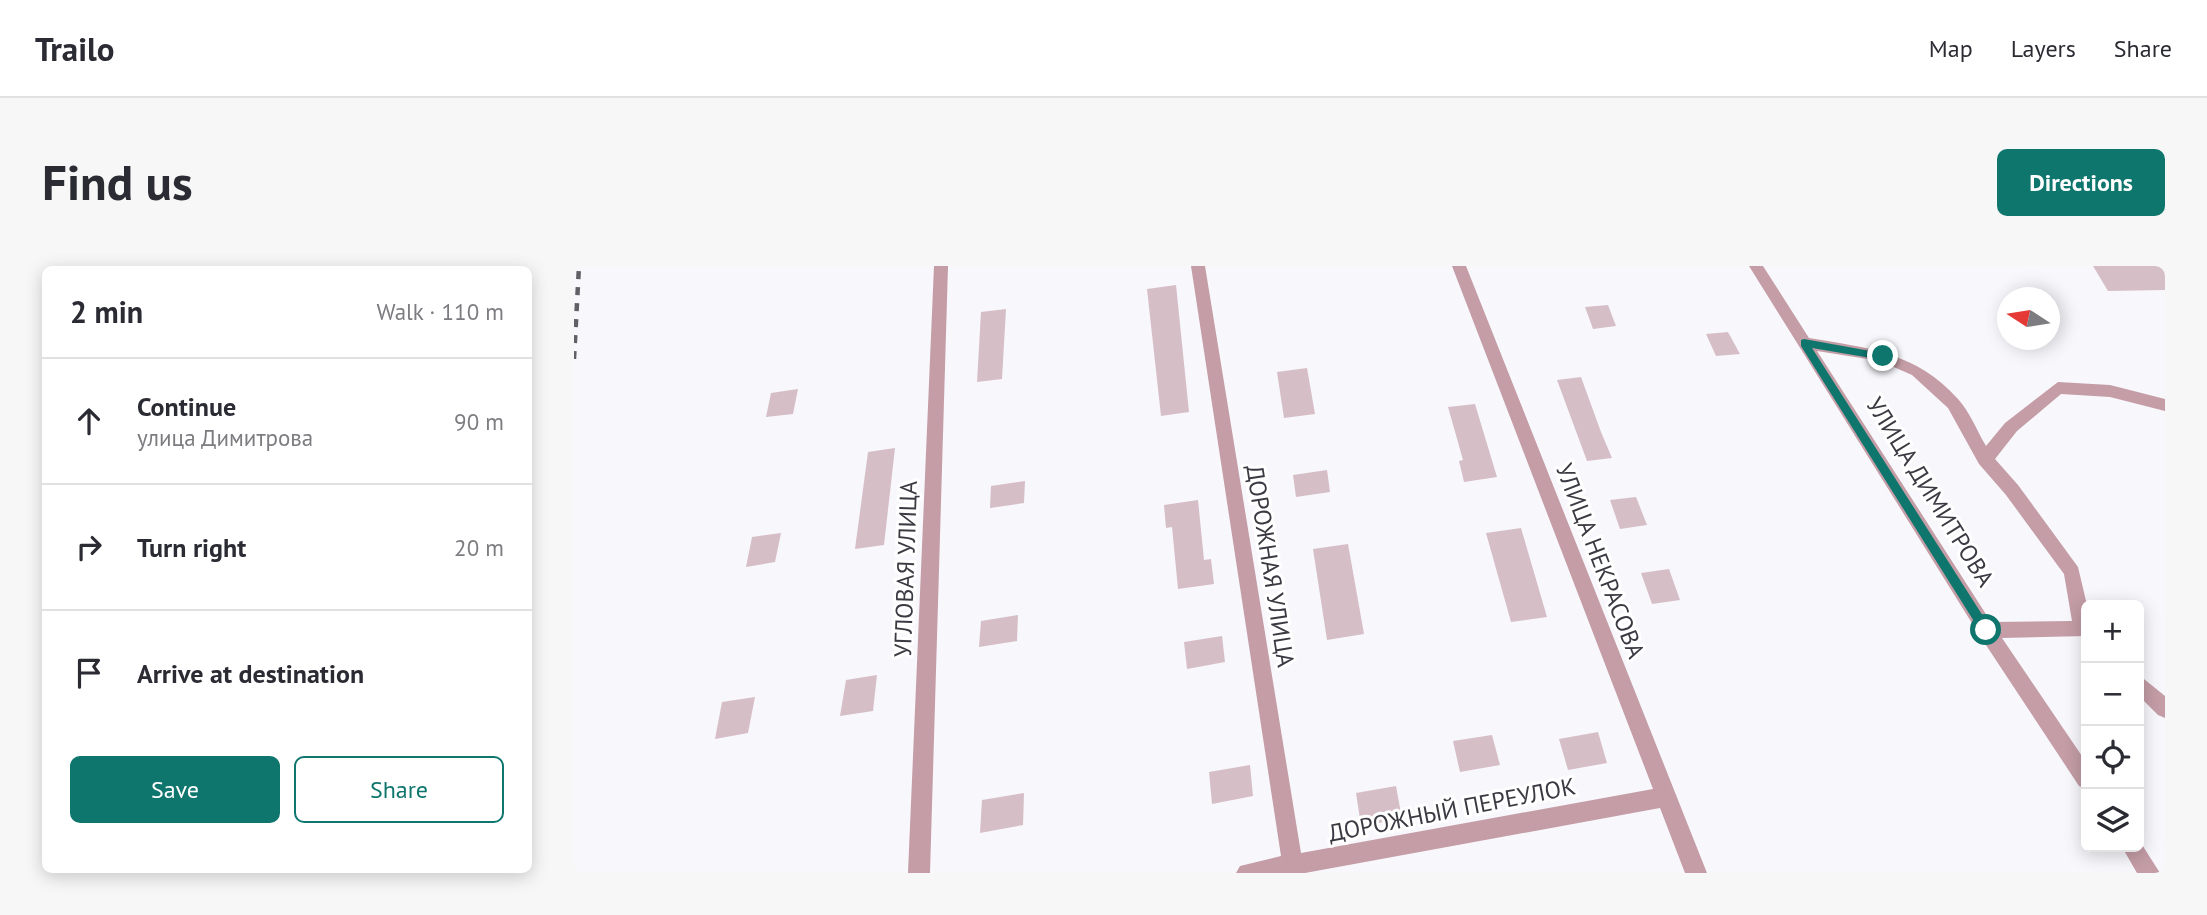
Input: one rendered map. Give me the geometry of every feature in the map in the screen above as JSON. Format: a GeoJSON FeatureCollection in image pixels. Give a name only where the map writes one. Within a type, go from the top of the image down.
{"type":"FeatureCollection","features":[{"type":"Feature","properties":{"kind":"street","name":"УГЛОВАЯ УЛИЦА"},"geometry":{"type":"LineString","coordinates":[[919,873],[940,266]]}},
{"type":"Feature","properties":{"kind":"street","name":"ДОРОЖНАЯ УЛИЦА"},"geometry":{"type":"LineString","coordinates":[[1198,266],[1293,870]]}},
{"type":"Feature","properties":{"kind":"street","name":"УЛИЦА НЕКРАСОВА"},"geometry":{"type":"LineString","coordinates":[[1459,266],[1696,873]]}},
{"type":"Feature","properties":{"kind":"street","name":"УЛИЦА ДИМИТРОВА"},"geometry":{"type":"LineString","coordinates":[[1756,266],[1986,630],[2081,772]]}},
{"type":"Feature","properties":{"kind":"street"},"geometry":{"type":"LineString","coordinates":[[1804,343],[1883,356],[1917,371],[1954,404],[1985,459],[2012,490],[2072,572],[2081,616]]}},
{"type":"Feature","properties":{"kind":"street"},"geometry":{"type":"LineString","coordinates":[[1985,459],[2011,427],[2058,388],[2110,391],[2165,405]]}},
{"type":"Feature","properties":{"kind":"street"},"geometry":{"type":"LineString","coordinates":[[1986,630],[2081,631]]}},
{"type":"Feature","properties":{"kind":"street"},"geometry":{"type":"LineString","coordinates":[[2144,689],[2165,709]]}},
{"type":"Feature","properties":{"kind":"street","name":"ДОРОЖНЫЙ ПЕРЕУЛОК"},"geometry":{"type":"LineString","coordinates":[[1247,873],[1293,870],[1666,797]]}},
{"type":"Feature","properties":{"kind":"street"},"geometry":{"type":"LineString","coordinates":[[2135,852],[2149,873]]}},
{"type":"Feature","properties":{"kind":"building"},"geometry":{"type":"Polygon","coordinates":[[[2093,266],[2165,266],[2165,290],[2108,291],[2093,266]]]}},
{"type":"Feature","properties":{"kind":"building"},"geometry":{"type":"Polygon","coordinates":[[[1176,285],[1189,412],[1161,416],[1147,289],[1176,285]]]}},
{"type":"Feature","properties":{"kind":"building"},"geometry":{"type":"Polygon","coordinates":[[[1608,305],[1616,326],[1593,329],[1585,307],[1608,305]]]}},
{"type":"Feature","properties":{"kind":"building"},"geometry":{"type":"Polygon","coordinates":[[[1006,309],[1002,379],[977,382],[981,312],[1006,309]]]}},
{"type":"Feature","properties":{"kind":"building"},"geometry":{"type":"Polygon","coordinates":[[[1728,332],[1740,354],[1716,356],[1706,334],[1728,332]]]}},
{"type":"Feature","properties":{"kind":"building"},"geometry":{"type":"Polygon","coordinates":[[[1307,368],[1315,414],[1284,418],[1277,372],[1307,368]]]}},
{"type":"Feature","properties":{"kind":"building"},"geometry":{"type":"Polygon","coordinates":[[[1581,377],[1612,458],[1587,461],[1557,380],[1581,377]]]}},
{"type":"Feature","properties":{"kind":"building"},"geometry":{"type":"Polygon","coordinates":[[[798,389],[793,414],[766,417],[771,393],[798,389]]]}},
{"type":"Feature","properties":{"kind":"building"},"geometry":{"type":"Polygon","coordinates":[[[1475,404],[1497,477],[1464,482],[1459,461],[1463,460],[1448,407],[1475,404]]]}},
{"type":"Feature","properties":{"kind":"building"},"geometry":{"type":"Polygon","coordinates":[[[895,448],[884,545],[855,549],[868,452],[895,448]]]}},
{"type":"Feature","properties":{"kind":"building"},"geometry":{"type":"Polygon","coordinates":[[[1327,470],[1330,492],[1296,497],[1293,475],[1327,470]]]}},
{"type":"Feature","properties":{"kind":"building"},"geometry":{"type":"Polygon","coordinates":[[[1025,481],[1024,503],[990,508],[991,486],[1025,481]]]}},
{"type":"Feature","properties":{"kind":"building"},"geometry":{"type":"Polygon","coordinates":[[[1636,497],[1647,525],[1620,529],[1610,500],[1636,497]]]}},
{"type":"Feature","properties":{"kind":"building"},"geometry":{"type":"Polygon","coordinates":[[[1198,500],[1204,560],[1211,559],[1214,584],[1178,589],[1172,527],[1166,528],[1164,505],[1198,500]]]}},
{"type":"Feature","properties":{"kind":"building"},"geometry":{"type":"Polygon","coordinates":[[[1521,528],[1547,617],[1511,622],[1486,533],[1521,528]]]}},
{"type":"Feature","properties":{"kind":"building"},"geometry":{"type":"Polygon","coordinates":[[[781,533],[775,562],[746,567],[752,537],[781,533]]]}},
{"type":"Feature","properties":{"kind":"building"},"geometry":{"type":"Polygon","coordinates":[[[1348,544],[1364,634],[1327,640],[1313,549],[1348,544]]]}},
{"type":"Feature","properties":{"kind":"building"},"geometry":{"type":"Polygon","coordinates":[[[1669,569],[1680,600],[1652,604],[1641,573],[1669,569]]]}},
{"type":"Feature","properties":{"kind":"building"},"geometry":{"type":"Polygon","coordinates":[[[1018,615],[1017,641],[979,647],[981,621],[1018,615]]]}},
{"type":"Feature","properties":{"kind":"building"},"geometry":{"type":"Polygon","coordinates":[[[1222,636],[1225,662],[1187,669],[1184,642],[1222,636]]]}},
{"type":"Feature","properties":{"kind":"building"},"geometry":{"type":"Polygon","coordinates":[[[877,675],[873,711],[840,716],[846,680],[877,675]]]}},
{"type":"Feature","properties":{"kind":"building"},"geometry":{"type":"Polygon","coordinates":[[[755,697],[748,733],[715,739],[722,702],[755,697]]]}},
{"type":"Feature","properties":{"kind":"building"},"geometry":{"type":"Polygon","coordinates":[[[1598,732],[1607,763],[1568,770],[1559,739],[1598,732]]]}},
{"type":"Feature","properties":{"kind":"building"},"geometry":{"type":"Polygon","coordinates":[[[1492,735],[1500,765],[1460,772],[1453,741],[1492,735]]]}},
{"type":"Feature","properties":{"kind":"building"},"geometry":{"type":"Polygon","coordinates":[[[1250,765],[1253,796],[1212,804],[1209,772],[1250,765]]]}},
{"type":"Feature","properties":{"kind":"building"},"geometry":{"type":"Polygon","coordinates":[[[1396,786],[1402,819],[1361,826],[1356,793],[1396,786]]]}},
{"type":"Feature","properties":{"kind":"building"},"geometry":{"type":"Polygon","coordinates":[[[1024,793],[1023,825],[980,833],[982,800],[1024,793]]]}},
{"type":"Feature","properties":{"kind":"railway"},"geometry":{"type":"LineString","coordinates":[[574,359],[579,266]]}},
{"type":"Feature","properties":{"kind":"route"},"geometry":{"type":"LineString","coordinates":[[1883,356],[1804,343],[1986,630]]}}]}
